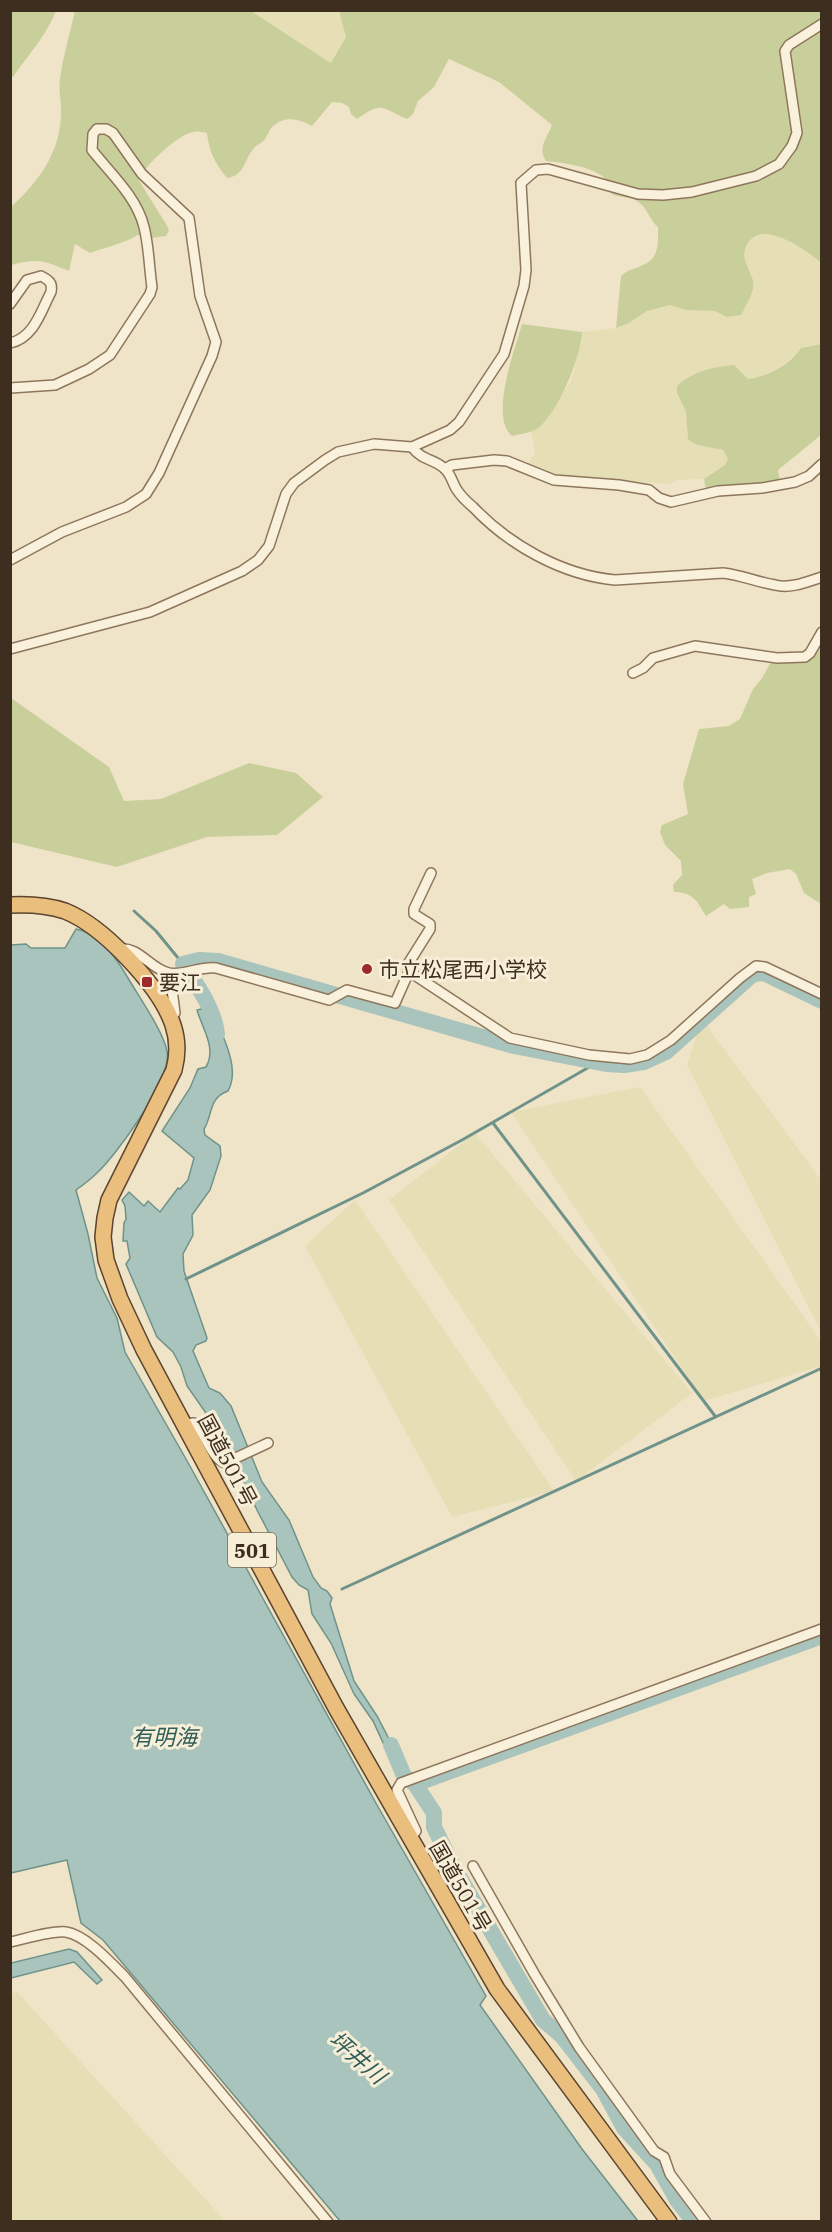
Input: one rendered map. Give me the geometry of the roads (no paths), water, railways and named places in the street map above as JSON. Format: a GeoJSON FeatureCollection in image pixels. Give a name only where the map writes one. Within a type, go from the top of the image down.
{"type":"FeatureCollection","features":[{"type":"Feature","properties":{"kind":"highway","name":"国道501号"},"geometry":{"type":"LineString","coordinates":[[10,905],[38,905],[66,912],[99,931],[119,949],[152,988],[170,1018],[176,1039],[177,1057],[174,1070],[114,1185],[105,1218],[106,1260],[120,1299],[144,1350],[336,1708],[497,1989],[669,2222]]}},
{"type":"Feature","properties":{"kind":"street"},"geometry":{"type":"LineString","coordinates":[[10,649],[150,612],[242,571],[258,560],[269,546],[286,494],[294,483],[325,460],[338,452],[374,444],[412,447],[450,430],[459,422],[504,354],[524,286],[526,270],[521,183],[528,175],[536,170],[548,169],[638,194],[663,195],[692,192],[764,172],[779,164],[792,146],[796,133],[785,51],[789,45],[822,24]]}},
{"type":"Feature","properties":{"kind":"street"},"geometry":{"type":"LineString","coordinates":[[10,388],[56,385],[89,369],[110,355],[150,294],[152,287],[144,226],[138,210],[92,150],[93,134],[97,129],[106,129],[113,133],[142,174],[189,218],[200,296],[216,342],[212,356],[159,473],[146,494],[126,507],[62,532],[10,560]]}},
{"type":"Feature","properties":{"kind":"street"},"geometry":{"type":"LineString","coordinates":[[10,304],[27,280],[41,276],[49,280],[52,287],[51,292],[32,330],[18,342],[10,344]]}},
{"type":"Feature","properties":{"kind":"street"},"geometry":{"type":"LineString","coordinates":[[412,447],[418,455],[445,469],[457,490],[474,509],[536,557],[600,579],[723,573],[740,575],[777,586],[802,584],[822,577]]}},
{"type":"Feature","properties":{"kind":"street"},"geometry":{"type":"LineString","coordinates":[[445,469],[452,465],[494,460],[507,461],[554,480],[619,485],[649,490],[659,498],[671,502],[718,491],[762,488],[795,482],[809,476],[822,464]]}},
{"type":"Feature","properties":{"kind":"street"},"geometry":{"type":"LineString","coordinates":[[633,673],[643,668],[653,658],[695,646],[777,658],[805,657],[810,653],[822,632]]}},
{"type":"Feature","properties":{"kind":"street"},"geometry":{"type":"LineString","coordinates":[[119,949],[131,949],[158,969],[174,973],[207,967],[329,1000],[347,990],[395,1003],[408,974],[408,964],[430,929],[430,924],[414,914],[414,909],[431,873]]}},
{"type":"Feature","properties":{"kind":"street"},"geometry":{"type":"LineString","coordinates":[[408,974],[413,974],[510,1038],[606,1058],[630,1059],[647,1055],[658,1049],[756,966],[765,967],[822,994]]}},
{"type":"Feature","properties":{"kind":"street"},"geometry":{"type":"LineString","coordinates":[[170,1018],[175,1013],[174,973]]}},
{"type":"Feature","properties":{"kind":"street"},"geometry":{"type":"LineString","coordinates":[[185,1424],[194,1423],[201,1429],[219,1460],[225,1463],[268,1443]]}},
{"type":"Feature","properties":{"kind":"street"},"geometry":{"type":"LineString","coordinates":[[410,1839],[416,1831],[397,1790],[401,1783],[822,1629]]}},
{"type":"Feature","properties":{"kind":"street"},"geometry":{"type":"LineString","coordinates":[[473,1866],[579,2046],[654,2151],[664,2157],[670,2174],[706,2222]]}},
{"type":"Feature","properties":{"kind":"street"},"geometry":{"type":"LineString","coordinates":[[10,1942],[66,1932],[105,1956],[125,1977],[328,2222]]}},
{"type":"Feature","properties":{"kind":"water","name":"有明海"},"geometry":{"type":"Polygon","coordinates":[[[76,929],[100,941],[113,955],[156,1024],[167,1051],[167,1063],[161,1079],[142,1115],[106,1163],[76,1190],[97,1278],[117,1318],[125,1352],[486,1996],[480,2005],[582,2149],[638,2221],[340,2221],[103,1940],[81,1923],[67,1860],[11,1873],[11,945],[26,944],[31,948],[65,948],[76,929]]]}},
{"type":"Feature","properties":{"kind":"water"},"geometry":{"type":"Polygon","coordinates":[[[201,1009],[208,1015],[213,1013],[229,1052],[232,1072],[228,1091],[214,1102],[204,1129],[205,1135],[220,1146],[221,1156],[210,1190],[192,1215],[193,1235],[183,1254],[184,1271],[207,1338],[206,1341],[196,1345],[193,1351],[209,1388],[220,1393],[231,1406],[262,1482],[289,1520],[313,1577],[332,1598],[330,1604],[354,1681],[377,1716],[401,1762],[398,1764],[386,1749],[373,1721],[354,1694],[331,1643],[312,1614],[308,1590],[292,1577],[226,1446],[219,1426],[208,1416],[187,1386],[173,1352],[157,1337],[126,1264],[130,1258],[127,1241],[123,1241],[126,1219],[122,1200],[129,1192],[144,1206],[148,1201],[160,1212],[178,1188],[180,1189],[188,1180],[194,1158],[162,1131],[190,1088],[198,1069],[206,1067],[209,1060],[208,1038],[197,1010],[201,1009]]]}},
{"type":"Feature","properties":{"kind":"water"},"geometry":{"type":"Polygon","coordinates":[[[69,1949],[77,1952],[102,1980],[97,1984],[74,1962],[11,1978],[11,1963],[69,1949]]]}},
{"type":"Feature","properties":{"kind":"waterway"},"geometry":{"type":"LineString","coordinates":[[134,911],[156,931],[183,964]]}},
{"type":"Feature","properties":{"kind":"waterway"},"geometry":{"type":"LineString","coordinates":[[217,1034],[209,1006],[183,964],[199,960],[218,961],[514,1046],[606,1064],[624,1065],[644,1062],[666,1052],[753,974],[764,973],[822,1001]]}},
{"type":"Feature","properties":{"kind":"waterway"},"geometry":{"type":"LineString","coordinates":[[186,1279],[363,1193],[462,1140],[598,1062]]}},
{"type":"Feature","properties":{"kind":"waterway"},"geometry":{"type":"LineString","coordinates":[[493,1123],[715,1416]]}},
{"type":"Feature","properties":{"kind":"waterway"},"geometry":{"type":"LineString","coordinates":[[342,1589],[822,1368]]}},
{"type":"Feature","properties":{"kind":"waterway"},"geometry":{"type":"LineString","coordinates":[[415,1784],[822,1636]]}},
{"type":"Feature","properties":{"kind":"waterway"},"geometry":{"type":"LineString","coordinates":[[391,1745],[404,1776],[415,1784],[434,1813],[434,1827],[453,1866],[543,2020],[562,2036],[603,2089],[624,2128],[657,2164],[677,2200],[694,2222]]}},
{"type":"Feature","properties":{"kind":"place","name":"市立松尾西小学校"},"geometry":{"type":"Point","coordinates":[367,969]}},
{"type":"Feature","properties":{"kind":"place","name":"要江"},"geometry":{"type":"Point","coordinates":[147,982]}},
{"type":"Feature","properties":{"kind":"water label","name":"坪井川"},"geometry":{"type":"Point","coordinates":[358,2057]}}]}
